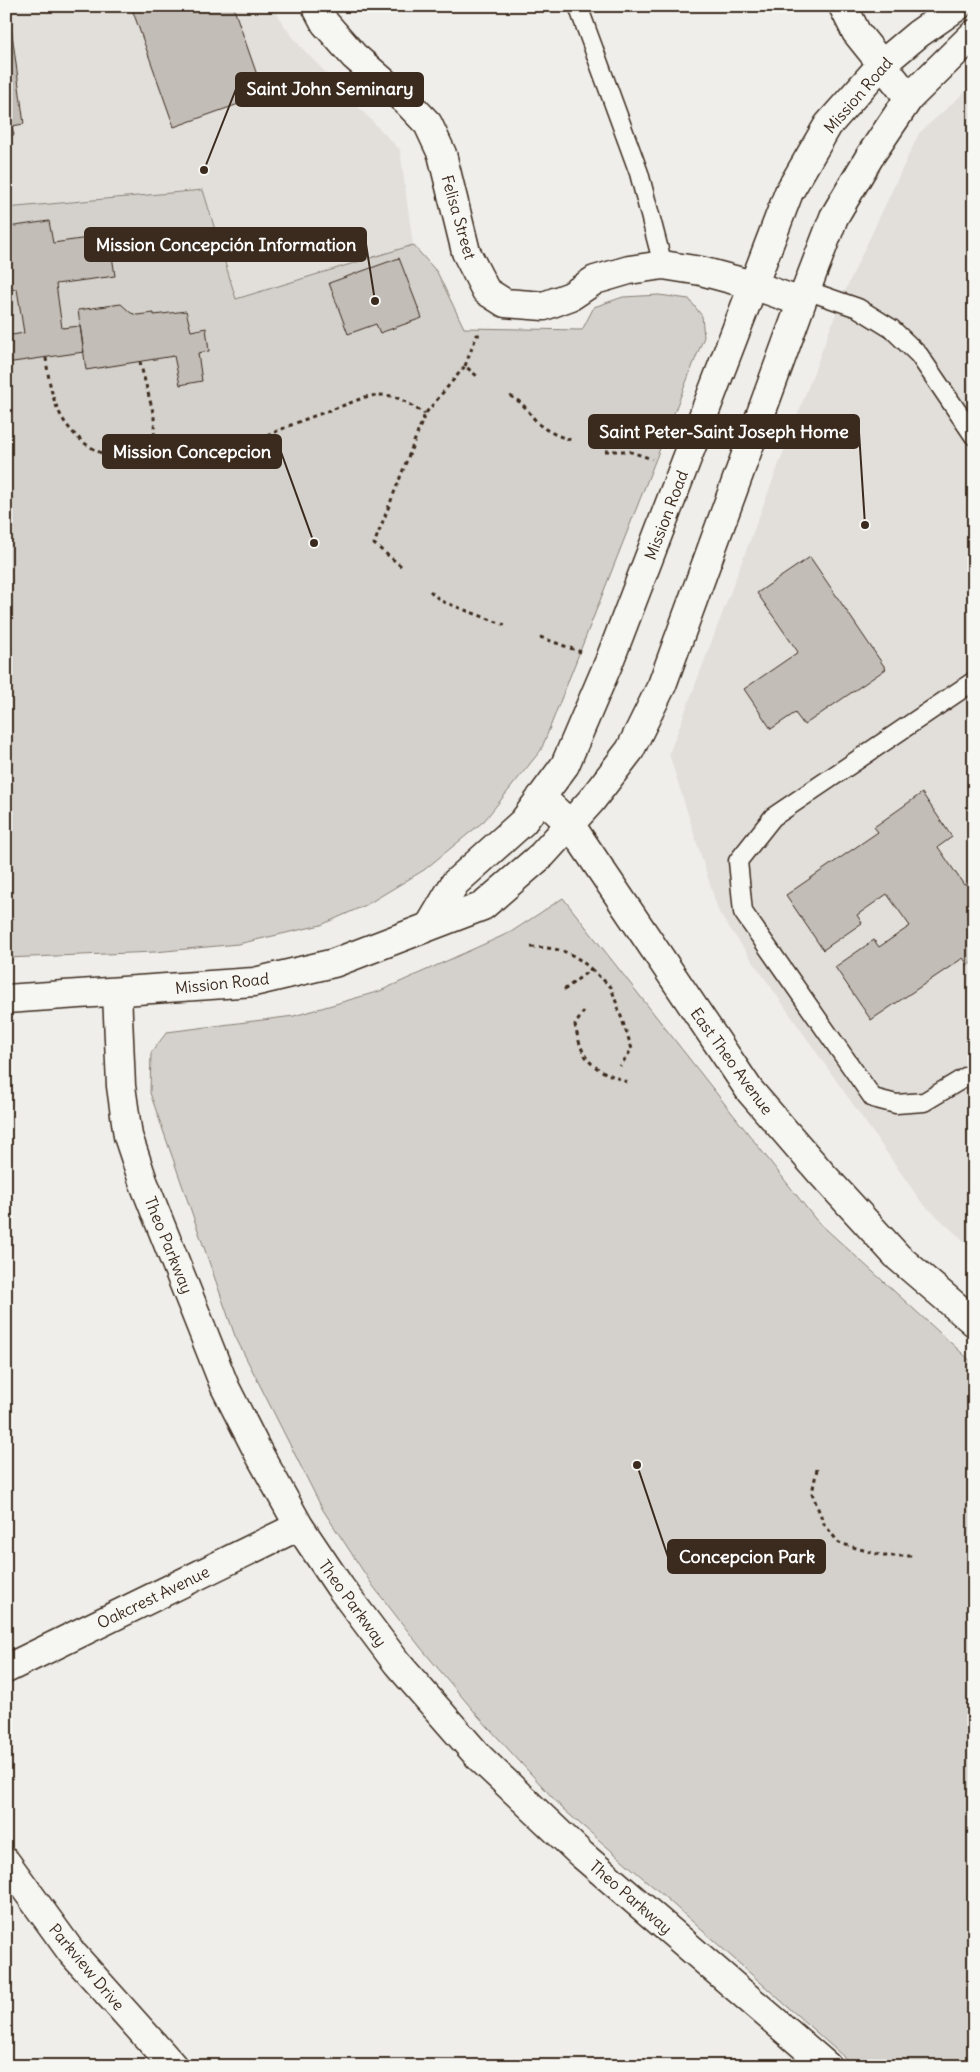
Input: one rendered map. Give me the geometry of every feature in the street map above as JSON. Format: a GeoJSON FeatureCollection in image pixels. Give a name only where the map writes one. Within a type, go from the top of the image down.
{"type":"FeatureCollection","features":[{"type":"Feature","properties":{"kind":"street","name":"Felisa Street"},"geometry":{"type":"LineString","coordinates":[[316,6],[325,23],[354,56],[408,103],[428,124],[442,154],[466,252],[486,291],[506,304],[544,306],[571,296],[595,280],[629,270],[663,265],[702,271],[804,296]]}},
{"type":"Feature","properties":{"kind":"street"},"geometry":{"type":"LineString","coordinates":[[843,6],[856,32],[909,98]]}},
{"type":"Feature","properties":{"kind":"street","name":"Mission Road"},"geometry":{"type":"LineString","coordinates":[[430,925],[455,883],[523,822],[565,765],[609,662],[753,285],[794,184],[828,125],[881,65],[918,34],[958,6]]}},
{"type":"Feature","properties":{"kind":"street","name":"Mission Road"},"geometry":{"type":"LineString","coordinates":[[6,999],[117,993],[254,982],[334,963],[483,906],[542,855],[591,802],[630,750],[662,685],[834,217],[870,156],[909,98],[974,34]]}},
{"type":"Feature","properties":{"kind":"street","name":"East Theo Avenue"},"geometry":{"type":"LineString","coordinates":[[541,797],[570,824],[750,1091],[821,1173],[898,1256],[974,1322]]}},
{"type":"Feature","properties":{"kind":"street","name":"Theo Parkway"},"geometry":{"type":"LineString","coordinates":[[117,993],[121,1086],[128,1136],[143,1181],[225,1387],[258,1452],[300,1526],[340,1587],[397,1663],[480,1758],[581,1854],[827,2066]]}},
{"type":"Feature","properties":{"kind":"street","name":"Oakcrest Avenue"},"geometry":{"type":"LineString","coordinates":[[6,1669],[300,1526]]}},
{"type":"Feature","properties":{"kind":"street","name":"Parkview Drive"},"geometry":{"type":"LineString","coordinates":[[6,1862],[72,1953],[174,2066]]}},
{"type":"Feature","properties":{"kind":"lane"},"geometry":{"type":"LineString","coordinates":[[578,6],[639,173],[663,265]]}},
{"type":"Feature","properties":{"kind":"lane"},"geometry":{"type":"LineString","coordinates":[[804,296],[858,308],[892,329],[919,355],[974,436]]}},
{"type":"Feature","properties":{"kind":"lane"},"geometry":{"type":"LineString","coordinates":[[974,681],[773,817],[738,861],[743,912],[872,1098],[896,1104],[924,1102],[974,1072]]}},
{"type":"Feature","properties":{"kind":"path"},"geometry":{"type":"LineString","coordinates":[[401,566],[374,544],[425,414],[465,366],[477,336],[482,335]]}},
{"type":"Feature","properties":{"kind":"path"},"geometry":{"type":"LineString","coordinates":[[46,358],[53,396],[68,428],[98,452],[117,459],[155,464],[185,463],[226,454],[292,424],[365,397],[378,395],[396,396],[425,414]]}},
{"type":"Feature","properties":{"kind":"path"},"geometry":{"type":"LineString","coordinates":[[140,362],[154,416],[155,464]]}},
{"type":"Feature","properties":{"kind":"path"},"geometry":{"type":"LineString","coordinates":[[465,366],[477,376]]}},
{"type":"Feature","properties":{"kind":"path"},"geometry":{"type":"LineString","coordinates":[[510,396],[523,403],[537,423],[563,438],[571,440]]}},
{"type":"Feature","properties":{"kind":"path"},"geometry":{"type":"LineString","coordinates":[[605,451],[628,451],[652,459]]}},
{"type":"Feature","properties":{"kind":"path"},"geometry":{"type":"LineString","coordinates":[[430,591],[442,601],[505,625]]}},
{"type":"Feature","properties":{"kind":"path"},"geometry":{"type":"LineString","coordinates":[[540,637],[584,653]]}},
{"type":"Feature","properties":{"kind":"path"},"geometry":{"type":"LineString","coordinates":[[531,947],[559,948],[578,957],[611,987],[632,1048],[620,1066]]}},
{"type":"Feature","properties":{"kind":"path"},"geometry":{"type":"LineString","coordinates":[[564,990],[591,969]]}},
{"type":"Feature","properties":{"kind":"path"},"geometry":{"type":"LineString","coordinates":[[584,1011],[575,1025],[579,1042],[589,1062],[604,1074],[627,1082]]}},
{"type":"Feature","properties":{"kind":"path"},"geometry":{"type":"LineString","coordinates":[[817,1469],[812,1493],[814,1500],[824,1524],[839,1543],[884,1556],[915,1556]]}},
{"type":"Feature","properties":{"kind":"shaded area"},"geometry":{"type":"Polygon","coordinates":[[[6,6],[273,6],[285,27],[300,46],[400,150],[413,245],[236,299],[202,190],[6,208],[6,6]]]}},
{"type":"Feature","properties":{"kind":"shaded area"},"geometry":{"type":"Polygon","coordinates":[[[974,84],[974,1250],[922,1203],[719,913],[669,754],[843,295],[919,133],[974,84]]]}},
{"type":"Feature","properties":{"kind":"shaded area"},"geometry":{"type":"Polygon","coordinates":[[[203,190],[236,299],[413,245],[437,272],[464,328],[582,330],[594,307],[623,297],[659,295],[689,299],[702,316],[704,337],[541,750],[484,821],[424,870],[366,905],[321,925],[238,944],[155,952],[6,958],[6,208],[203,190]]]}},
{"type":"Feature","properties":{"kind":"shaded area"},"geometry":{"type":"Polygon","coordinates":[[[563,898],[816,1220],[974,1364],[974,2066],[854,2066],[657,1890],[563,1809],[478,1716],[421,1648],[373,1586],[323,1510],[235,1336],[150,1093],[151,1053],[167,1032],[294,1016],[380,991],[511,932],[563,898]]]}},
{"type":"Feature","properties":{"kind":"building"},"geometry":{"type":"Polygon","coordinates":[[[131,6],[233,6],[264,95],[174,127],[131,6]]]}},
{"type":"Feature","properties":{"kind":"building"},"geometry":{"type":"Polygon","coordinates":[[[9,11],[24,124],[12,126],[14,135],[11,135],[9,147],[6,151],[6,12],[9,11]]]}},
{"type":"Feature","properties":{"kind":"building"},"geometry":{"type":"Polygon","coordinates":[[[49,221],[53,243],[109,235],[115,276],[56,284],[62,328],[80,326],[84,352],[6,363],[6,336],[24,333],[17,289],[6,290],[6,249],[11,248],[8,227],[49,221]]]}},
{"type":"Feature","properties":{"kind":"building"},"geometry":{"type":"Polygon","coordinates":[[[399,258],[422,318],[380,333],[376,324],[348,334],[329,283],[399,258]]]}},
{"type":"Feature","properties":{"kind":"building"},"geometry":{"type":"Polygon","coordinates":[[[121,304],[131,313],[137,315],[186,311],[191,331],[206,328],[209,351],[198,353],[202,381],[180,385],[174,356],[86,370],[78,310],[121,304]]]}},
{"type":"Feature","properties":{"kind":"building"},"geometry":{"type":"Polygon","coordinates":[[[810,557],[886,669],[804,725],[795,713],[771,729],[744,689],[798,652],[757,593],[810,557]]]}},
{"type":"Feature","properties":{"kind":"building"},"geometry":{"type":"Polygon","coordinates":[[[922,793],[952,837],[938,847],[964,885],[974,879],[974,961],[968,965],[963,958],[871,1020],[835,967],[874,940],[879,947],[910,926],[887,894],[857,915],[862,923],[823,950],[786,895],[878,832],[874,827],[922,793]]]}},
{"type":"Feature","properties":{"kind":"place","name":"Saint John Seminary"},"geometry":{"type":"Point","coordinates":[204,170]}},
{"type":"Feature","properties":{"kind":"place","name":"Mission Concepción Information"},"geometry":{"type":"Point","coordinates":[375,301]}},
{"type":"Feature","properties":{"kind":"place","name":"Saint Peter-Saint Joseph Home"},"geometry":{"type":"Point","coordinates":[865,525]}},
{"type":"Feature","properties":{"kind":"place","name":"Mission Concepcion"},"geometry":{"type":"Point","coordinates":[314,543]}},
{"type":"Feature","properties":{"kind":"place","name":"Concepcion Park"},"geometry":{"type":"Point","coordinates":[637,1465]}}]}
